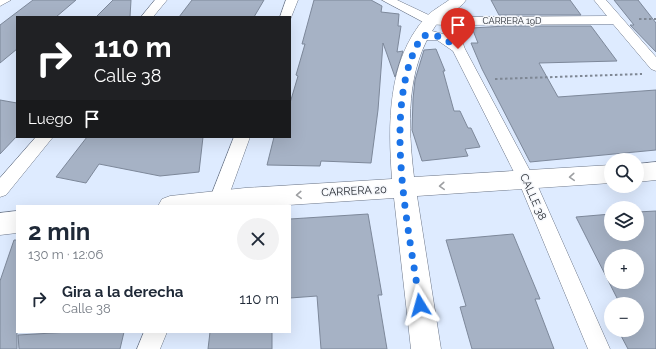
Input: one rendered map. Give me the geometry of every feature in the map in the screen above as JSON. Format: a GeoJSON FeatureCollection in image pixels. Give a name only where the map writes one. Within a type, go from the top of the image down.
{"type":"FeatureCollection","features":[{"type":"Feature","properties":{"kind":"street"},"geometry":{"type":"LineString","coordinates":[[0,3],[5,0]]}},
{"type":"Feature","properties":{"kind":"street"},"geometry":{"type":"LineString","coordinates":[[148,16],[161,0]]}},
{"type":"Feature","properties":{"kind":"street"},"geometry":{"type":"LineString","coordinates":[[286,16],[292,0]]}},
{"type":"Feature","properties":{"kind":"street","name":"CARRERA 19D"},"geometry":{"type":"LineString","coordinates":[[388,0],[441,18],[617,20]]}},
{"type":"Feature","properties":{"kind":"street"},"geometry":{"type":"LineString","coordinates":[[600,0],[617,20],[652,70]]}},
{"type":"Feature","properties":{"kind":"street"},"geometry":{"type":"LineString","coordinates":[[426,349],[404,188],[400,125],[404,89],[414,48],[441,18]]}},
{"type":"Feature","properties":{"kind":"street","name":"CALLE 38"},"geometry":{"type":"LineString","coordinates":[[441,18],[436,35],[449,41],[458,49]]}},
{"type":"Feature","properties":{"kind":"street","name":"CALLE 38"},"geometry":{"type":"LineString","coordinates":[[441,18],[526,180],[599,349]]}},
{"type":"Feature","properties":{"kind":"street"},"geometry":{"type":"LineString","coordinates":[[0,190],[44,138]]}},
{"type":"Feature","properties":{"kind":"street"},"geometry":{"type":"LineString","coordinates":[[217,203],[242,138]]}},
{"type":"Feature","properties":{"kind":"street"},"geometry":{"type":"LineString","coordinates":[[644,172],[656,171]]}},
{"type":"Feature","properties":{"kind":"street","name":"CARRERA 20"},"geometry":{"type":"LineString","coordinates":[[186,205],[604,174]]}},
{"type":"Feature","properties":{"kind":"street"},"geometry":{"type":"LineString","coordinates":[[0,224],[16,222]]}},
{"type":"Feature","properties":{"kind":"street"},"geometry":{"type":"LineString","coordinates":[[148,349],[156,333]]}},
{"type":"Feature","properties":{"kind":"path"},"geometry":{"type":"LineString","coordinates":[[474,80],[652,70]]}},
{"type":"Feature","properties":{"kind":"building"},"geometry":{"type":"Polygon","coordinates":[[[33,0],[76,0],[57,16],[16,16],[16,50],[0,63],[0,25],[33,0]]]}},
{"type":"Feature","properties":{"kind":"building"},"geometry":{"type":"Polygon","coordinates":[[[113,0],[131,0],[130,16],[97,16],[113,0]]]}},
{"type":"Feature","properties":{"kind":"building"},"geometry":{"type":"Polygon","coordinates":[[[192,0],[264,0],[255,16],[180,16],[192,0]]]}},
{"type":"Feature","properties":{"kind":"building"},"geometry":{"type":"Polygon","coordinates":[[[314,0],[371,0],[382,6],[381,12],[399,14],[398,26],[401,26],[397,52],[403,51],[395,77],[383,43],[378,110],[371,163],[321,161],[320,166],[267,165],[274,138],[291,138],[291,100],[305,44],[302,44],[314,0]]]}},
{"type":"Feature","properties":{"kind":"building"},"geometry":{"type":"Polygon","coordinates":[[[491,0],[570,0],[581,15],[499,15],[491,0]]]}},
{"type":"Feature","properties":{"kind":"building"},"geometry":{"type":"Polygon","coordinates":[[[614,0],[638,0],[656,23],[656,52],[630,25],[634,25],[614,0]]]}},
{"type":"Feature","properties":{"kind":"building"},"geometry":{"type":"Polygon","coordinates":[[[505,26],[591,26],[617,61],[539,63],[558,97],[656,90],[656,150],[604,153],[604,155],[530,162],[482,69],[471,43],[478,43],[472,28],[505,26]]]}},
{"type":"Feature","properties":{"kind":"building"},"geometry":{"type":"Polygon","coordinates":[[[436,49],[445,71],[443,71],[454,111],[460,111],[468,128],[471,128],[480,147],[465,149],[468,156],[422,161],[412,130],[415,80],[424,50],[436,49]]]}},
{"type":"Feature","properties":{"kind":"building"},"geometry":{"type":"Polygon","coordinates":[[[0,100],[16,103],[16,137],[0,154],[0,100]]]}},
{"type":"Feature","properties":{"kind":"building"},"geometry":{"type":"Polygon","coordinates":[[[86,138],[203,138],[199,172],[160,176],[99,164],[86,183],[56,177],[86,138]]]}},
{"type":"Feature","properties":{"kind":"building"},"geometry":{"type":"Polygon","coordinates":[[[656,211],[656,349],[628,349],[622,337],[644,337],[644,297],[616,297],[612,289],[644,289],[644,249],[604,249],[604,272],[576,217],[604,215],[604,241],[644,241],[644,212],[656,211]]]}},
{"type":"Feature","properties":{"kind":"building"},"geometry":{"type":"Polygon","coordinates":[[[368,214],[382,295],[378,295],[387,349],[321,349],[317,296],[291,298],[291,219],[368,214]]]}},
{"type":"Feature","properties":{"kind":"building"},"geometry":{"type":"Polygon","coordinates":[[[513,234],[540,299],[535,299],[554,349],[472,349],[460,307],[466,306],[446,240],[513,234]]]}},
{"type":"Feature","properties":{"kind":"building"},"geometry":{"type":"Polygon","coordinates":[[[14,240],[16,240],[17,349],[0,349],[0,281],[14,240]]]}},
{"type":"Feature","properties":{"kind":"building"},"geometry":{"type":"Polygon","coordinates":[[[53,333],[124,333],[120,349],[19,349],[18,335],[53,333]]]}},
{"type":"Feature","properties":{"kind":"building"},"geometry":{"type":"Polygon","coordinates":[[[210,333],[272,333],[272,349],[208,349],[210,333]]]}},
{"type":"Feature","properties":{"kind":"route"},"geometry":{"type":"LineString","coordinates":[[420,305],[404,188],[400,125],[404,89],[414,48],[422,36],[429,34],[436,35],[449,41],[458,49]]}}]}
